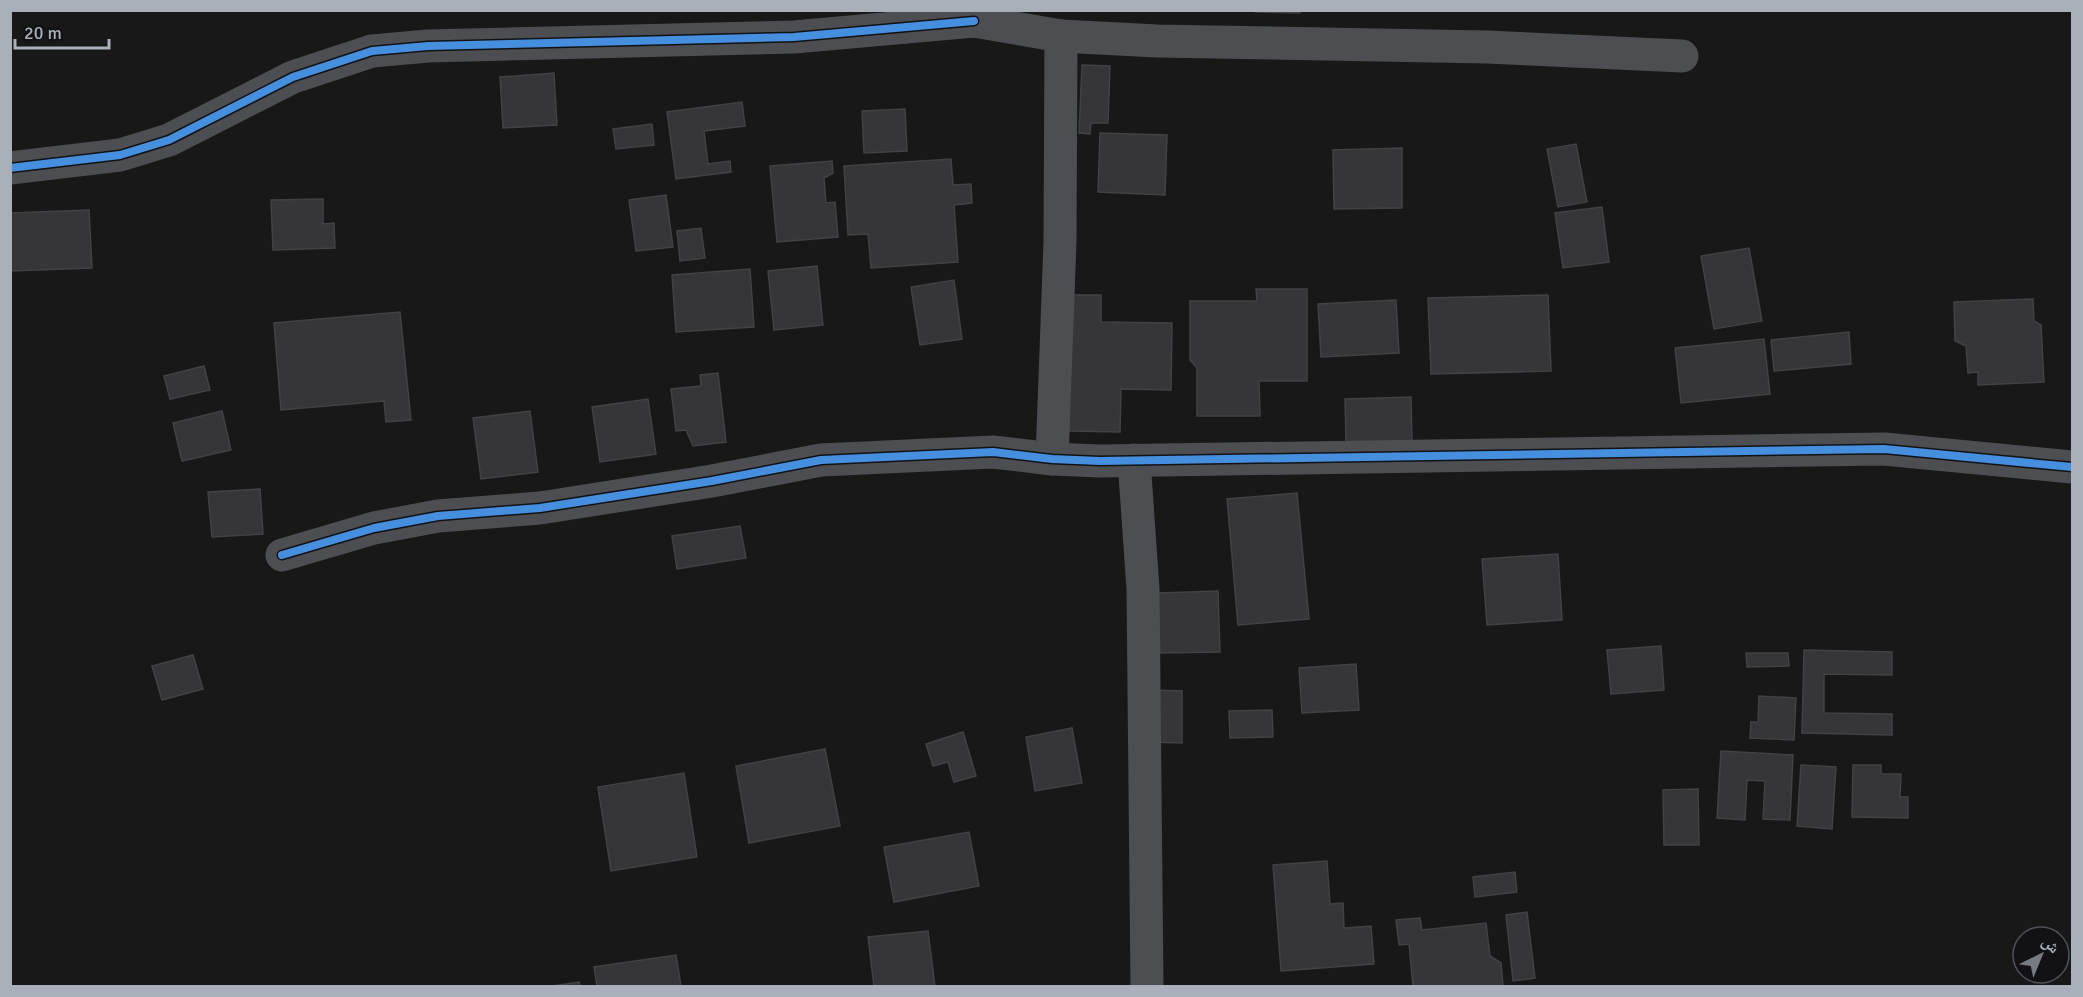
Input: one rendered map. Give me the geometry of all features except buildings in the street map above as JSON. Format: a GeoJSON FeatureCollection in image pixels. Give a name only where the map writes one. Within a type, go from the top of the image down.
{"type":"FeatureCollection","features":[{"type":"Feature","properties":{"kind":"street"},"geometry":{"type":"LineString","coordinates":[[10,168],[81,162],[120,155],[169,140],[293,77],[372,51],[428,46],[794,37],[974,16],[1061,36],[1285,45],[1487,47],[1682,56]]}},
{"type":"Feature","properties":{"kind":"street"},"geometry":{"type":"LineString","coordinates":[[1052,459],[1060,242],[1061,36]]}},
{"type":"Feature","properties":{"kind":"street"},"geometry":{"type":"LineString","coordinates":[[282,555],[374,528],[438,516],[540,508],[712,481],[821,459],[993,452],[1052,459],[1134,460],[1884,448],[2073,467]]}},
{"type":"Feature","properties":{"kind":"street"},"geometry":{"type":"LineString","coordinates":[[1134,460],[1143,589],[1147,987]]}},
{"type":"Feature","properties":{"kind":"cycle path"},"geometry":{"type":"LineString","coordinates":[[10,168],[120,155],[169,140],[293,77],[372,51],[428,46],[794,37],[974,21]]}},
{"type":"Feature","properties":{"kind":"cycle path"},"geometry":{"type":"LineString","coordinates":[[282,555],[374,528],[438,516],[540,508],[712,481],[821,460],[993,452],[1052,459],[1100,461],[1884,449],[2072,467]]}}]}
